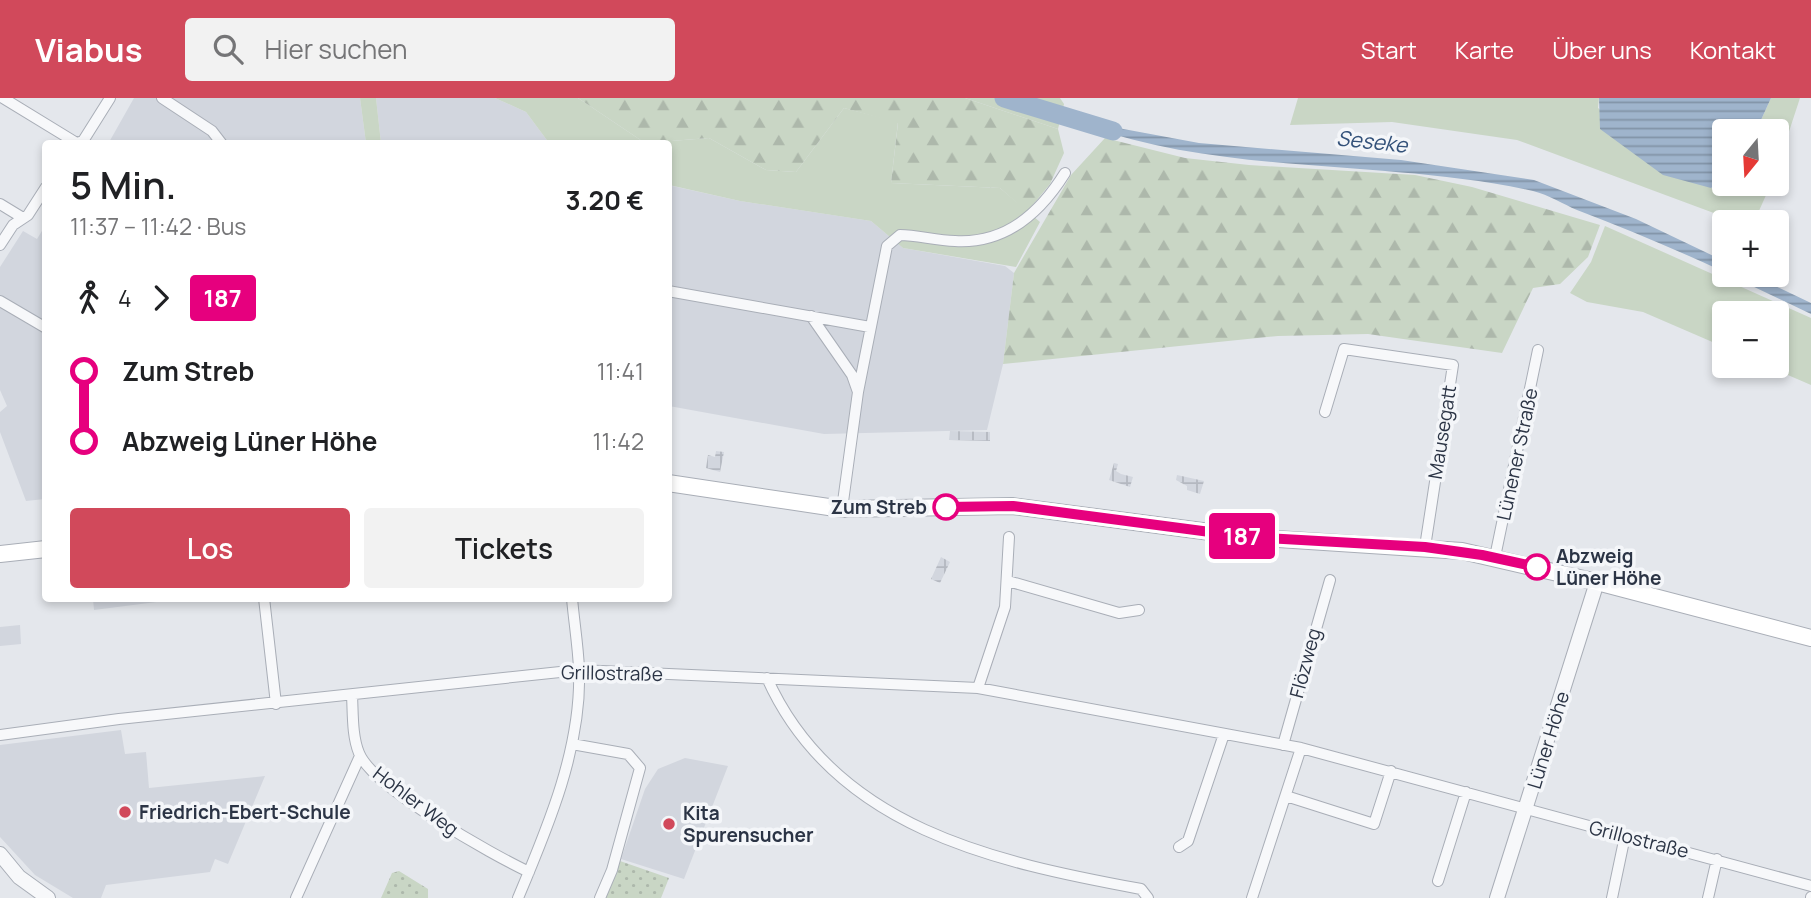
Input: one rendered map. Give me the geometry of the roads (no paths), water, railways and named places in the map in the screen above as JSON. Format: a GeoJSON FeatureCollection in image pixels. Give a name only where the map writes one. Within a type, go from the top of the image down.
{"type":"FeatureCollection","features":[{"type":"Feature","properties":{"kind":"main road"},"geometry":{"type":"LineString","coordinates":[[672,484],[842,509],[1013,506],[1248,537],[1425,547],[1495,557],[1811,638]]}},
{"type":"Feature","properties":{"kind":"main road"},"geometry":{"type":"LineString","coordinates":[[0,554],[42,549]]}},
{"type":"Feature","properties":{"kind":"street"},"geometry":{"type":"LineString","coordinates":[[3,98],[70,140]]}},
{"type":"Feature","properties":{"kind":"street"},"geometry":{"type":"LineString","coordinates":[[84,140],[110,98]]}},
{"type":"Feature","properties":{"kind":"street"},"geometry":{"type":"LineString","coordinates":[[162,98],[212,131],[219,140]]}},
{"type":"Feature","properties":{"kind":"street"},"geometry":{"type":"LineString","coordinates":[[842,509],[858,392],[883,254],[893,239],[911,235],[974,241],[996,235],[1030,218],[1052,194],[1065,173]]}},
{"type":"Feature","properties":{"kind":"street"},"geometry":{"type":"LineString","coordinates":[[0,245],[13,225],[29,215],[42,194]]}},
{"type":"Feature","properties":{"kind":"street"},"geometry":{"type":"LineString","coordinates":[[0,204],[23,218]]}},
{"type":"Feature","properties":{"kind":"street"},"geometry":{"type":"LineString","coordinates":[[672,292],[870,327]]}},
{"type":"Feature","properties":{"kind":"street"},"geometry":{"type":"LineString","coordinates":[[0,301],[42,326]]}},
{"type":"Feature","properties":{"kind":"street"},"geometry":{"type":"LineString","coordinates":[[811,316],[852,375],[858,392]]}},
{"type":"Feature","properties":{"kind":"street","name":"Mausegatt"},"geometry":{"type":"LineString","coordinates":[[1325,412],[1344,349],[1453,365],[1425,547]]}},
{"type":"Feature","properties":{"kind":"street","name":"Lünener Straße"},"geometry":{"type":"LineString","coordinates":[[1495,557],[1538,350]]}},
{"type":"Feature","properties":{"kind":"street"},"geometry":{"type":"LineString","coordinates":[[978,688],[1005,607],[1009,537]]}},
{"type":"Feature","properties":{"kind":"street","name":"Flözweg"},"geometry":{"type":"LineString","coordinates":[[1283,746],[1329,580]]}},
{"type":"Feature","properties":{"kind":"street"},"geometry":{"type":"LineString","coordinates":[[1007,581],[1119,613],[1139,610]]}},
{"type":"Feature","properties":{"kind":"street","name":"Lüner Höhe"},"geometry":{"type":"LineString","coordinates":[[1497,898],[1597,582]]}},
{"type":"Feature","properties":{"kind":"street"},"geometry":{"type":"LineString","coordinates":[[264,602],[276,704]]}},
{"type":"Feature","properties":{"kind":"street"},"geometry":{"type":"LineString","coordinates":[[518,898],[549,820],[572,744],[579,670],[572,602]]}},
{"type":"Feature","properties":{"kind":"street","name":"Grillostraße"},"geometry":{"type":"LineString","coordinates":[[0,735],[579,670],[978,688],[1301,748],[1717,859],[1811,887]]}},
{"type":"Feature","properties":{"kind":"street"},"geometry":{"type":"LineString","coordinates":[[767,678],[780,708],[830,770],[883,808],[962,846],[1018,863],[1141,888],[1148,898]]}},
{"type":"Feature","properties":{"kind":"street","name":"Hohler Weg"},"geometry":{"type":"LineString","coordinates":[[352,695],[359,756],[384,782],[416,806],[496,856],[529,872]]}},
{"type":"Feature","properties":{"kind":"street"},"geometry":{"type":"LineString","coordinates":[[1178,848],[1188,841],[1224,734]]}},
{"type":"Feature","properties":{"kind":"street"},"geometry":{"type":"LineString","coordinates":[[572,744],[628,754],[640,768],[615,859],[600,898]]}},
{"type":"Feature","properties":{"kind":"street"},"geometry":{"type":"LineString","coordinates":[[1252,898],[1301,748]]}},
{"type":"Feature","properties":{"kind":"street"},"geometry":{"type":"LineString","coordinates":[[296,898],[359,756]]}},
{"type":"Feature","properties":{"kind":"street"},"geometry":{"type":"LineString","coordinates":[[1286,796],[1374,824],[1391,771]]}},
{"type":"Feature","properties":{"kind":"street"},"geometry":{"type":"LineString","coordinates":[[1438,881],[1466,792]]}},
{"type":"Feature","properties":{"kind":"street"},"geometry":{"type":"LineString","coordinates":[[1612,898],[1625,836]]}},
{"type":"Feature","properties":{"kind":"street"},"geometry":{"type":"LineString","coordinates":[[0,854],[19,877],[48,898]]}},
{"type":"Feature","properties":{"kind":"street"},"geometry":{"type":"LineString","coordinates":[[1708,898],[1717,859]]}},
{"type":"Feature","properties":{"kind":"water"},"geometry":{"type":"Polygon","coordinates":[[[1599,98],[1771,98],[1761,119],[1712,119],[1711,188],[1663,175],[1600,129],[1599,98]]]}},
{"type":"Feature","properties":{"kind":"water"},"geometry":{"type":"Polygon","coordinates":[[[1090,117],[1118,128],[1199,143],[1401,160],[1534,180],[1636,219],[1712,255],[1712,267],[1533,191],[1422,174],[1197,153],[1141,142],[1087,126],[1090,117]]]}},
{"type":"Feature","properties":{"kind":"water"},"geometry":{"type":"Polygon","coordinates":[[[1754,287],[1777,287],[1811,303],[1811,314],[1789,304],[1789,301],[1754,287]]]}},
{"type":"Feature","properties":{"kind":"waterway","name":"Seseke"},"geometry":{"type":"LineString","coordinates":[[1004,98],[1113,131]]}},
{"type":"Feature","properties":{"kind":"place","name":"Zum Streb"},"geometry":{"type":"Point","coordinates":[946,507]}},
{"type":"Feature","properties":{"kind":"place","name":"Abzweig Lüner Höhe"},"geometry":{"type":"Point","coordinates":[1537,567]}},
{"type":"Feature","properties":{"kind":"place","name":"Friedrich-Ebert-Schule"},"geometry":{"type":"Point","coordinates":[125,812]}},
{"type":"Feature","properties":{"kind":"place","name":"Kita Spurensucher"},"geometry":{"type":"Point","coordinates":[669,824]}}]}
